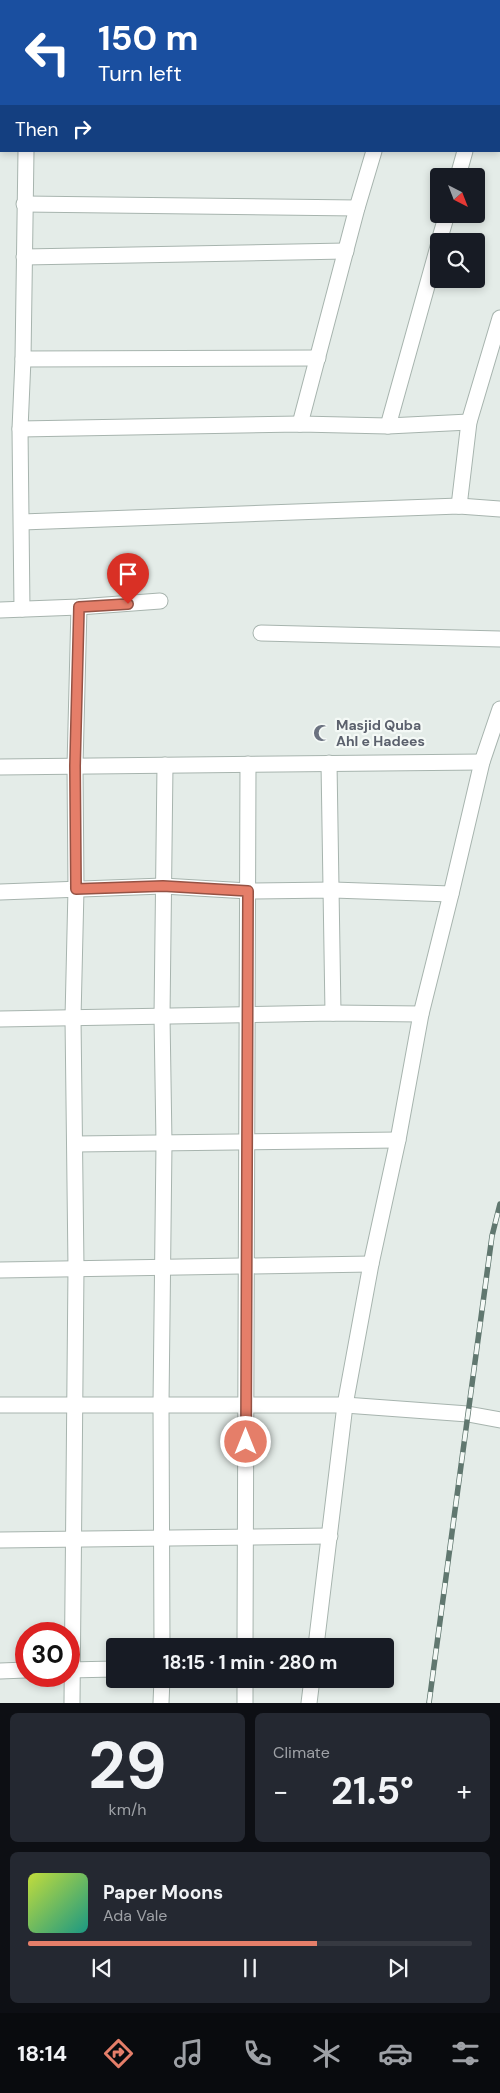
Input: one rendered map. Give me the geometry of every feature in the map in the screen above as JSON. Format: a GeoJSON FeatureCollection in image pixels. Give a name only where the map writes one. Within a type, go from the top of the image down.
{"type":"FeatureCollection","features":[{"type":"Feature","properties":{"kind":"street"},"geometry":{"type":"LineString","coordinates":[[22,609],[20,429],[26,152]]}},
{"type":"Feature","properties":{"kind":"street"},"geometry":{"type":"LineString","coordinates":[[300,424],[374,152]]}},
{"type":"Feature","properties":{"kind":"street"},"geometry":{"type":"LineString","coordinates":[[460,168],[465,152]]}},
{"type":"Feature","properties":{"kind":"street"},"geometry":{"type":"LineString","coordinates":[[24,204],[357,208]]}},
{"type":"Feature","properties":{"kind":"street"},"geometry":{"type":"LineString","coordinates":[[24,258],[346,251]]}},
{"type":"Feature","properties":{"kind":"street"},"geometry":{"type":"LineString","coordinates":[[388,426],[430,274]]}},
{"type":"Feature","properties":{"kind":"street"},"geometry":{"type":"LineString","coordinates":[[459,506],[468,422],[500,318]]}},
{"type":"Feature","properties":{"kind":"street"},"geometry":{"type":"LineString","coordinates":[[23,359],[318,358]]}},
{"type":"Feature","properties":{"kind":"street"},"geometry":{"type":"LineString","coordinates":[[20,429],[300,424],[388,426],[468,422]]}},
{"type":"Feature","properties":{"kind":"street"},"geometry":{"type":"LineString","coordinates":[[22,522],[459,506],[500,508]]}},
{"type":"Feature","properties":{"kind":"street"},"geometry":{"type":"LineString","coordinates":[[0,610],[160,601]]}},
{"type":"Feature","properties":{"kind":"street"},"geometry":{"type":"LineString","coordinates":[[72,1622],[76,1268],[73,1018],[76,889],[75,766],[79,607]]}},
{"type":"Feature","properties":{"kind":"street"},"geometry":{"type":"LineString","coordinates":[[261,633],[500,639]]}},
{"type":"Feature","properties":{"kind":"street"},"geometry":{"type":"LineString","coordinates":[[317,1638],[345,1405],[421,1014],[482,762],[500,709]]}},
{"type":"Feature","properties":{"kind":"street"},"geometry":{"type":"LineString","coordinates":[[0,767],[482,762]]}},
{"type":"Feature","properties":{"kind":"street"},"geometry":{"type":"LineString","coordinates":[[329,763],[333,1013]]}},
{"type":"Feature","properties":{"kind":"street"},"geometry":{"type":"LineString","coordinates":[[245,1638],[248,764]]}},
{"type":"Feature","properties":{"kind":"street"},"geometry":{"type":"LineString","coordinates":[[162,1638],[164,765]]}},
{"type":"Feature","properties":{"kind":"street"},"geometry":{"type":"LineString","coordinates":[[0,892],[163,886],[248,891],[332,890],[451,894]]}},
{"type":"Feature","properties":{"kind":"street"},"geometry":{"type":"LineString","coordinates":[[0,1019],[247,1014],[421,1014]]}},
{"type":"Feature","properties":{"kind":"street"},"geometry":{"type":"LineString","coordinates":[[76,1144],[398,1140]]}},
{"type":"Feature","properties":{"kind":"street"},"geometry":{"type":"LineString","coordinates":[[0,1270],[372,1264]]}},
{"type":"Feature","properties":{"kind":"street"},"geometry":{"type":"LineString","coordinates":[[0,1405],[345,1405],[468,1414],[500,1420]]}},
{"type":"Feature","properties":{"kind":"street"},"geometry":{"type":"LineString","coordinates":[[0,1540],[330,1536]]}},
{"type":"Feature","properties":{"kind":"street"},"geometry":{"type":"LineString","coordinates":[[0,1671],[15,1670]]}},
{"type":"Feature","properties":{"kind":"street"},"geometry":{"type":"LineString","coordinates":[[80,1670],[106,1670]]}},
{"type":"Feature","properties":{"kind":"street"},"geometry":{"type":"LineString","coordinates":[[72,1687],[72,1703]]}},
{"type":"Feature","properties":{"kind":"street"},"geometry":{"type":"LineString","coordinates":[[161,1703],[162,1688]]}},
{"type":"Feature","properties":{"kind":"street"},"geometry":{"type":"LineString","coordinates":[[245,1688],[245,1703]]}},
{"type":"Feature","properties":{"kind":"street"},"geometry":{"type":"LineString","coordinates":[[309,1703],[311,1688]]}},
{"type":"Feature","properties":{"kind":"railway"},"geometry":{"type":"LineString","coordinates":[[429,1703],[492,1236],[500,1204]]}},
{"type":"Feature","properties":{"kind":"place","name":"Masjid Quba Ahl e Hadees"},"geometry":{"type":"Point","coordinates":[322,733]}},
{"type":"Feature","properties":{"kind":"route"},"geometry":{"type":"LineString","coordinates":[[128,604],[79,607],[75,766],[76,889],[163,886],[248,891],[246,1442]]}}]}
